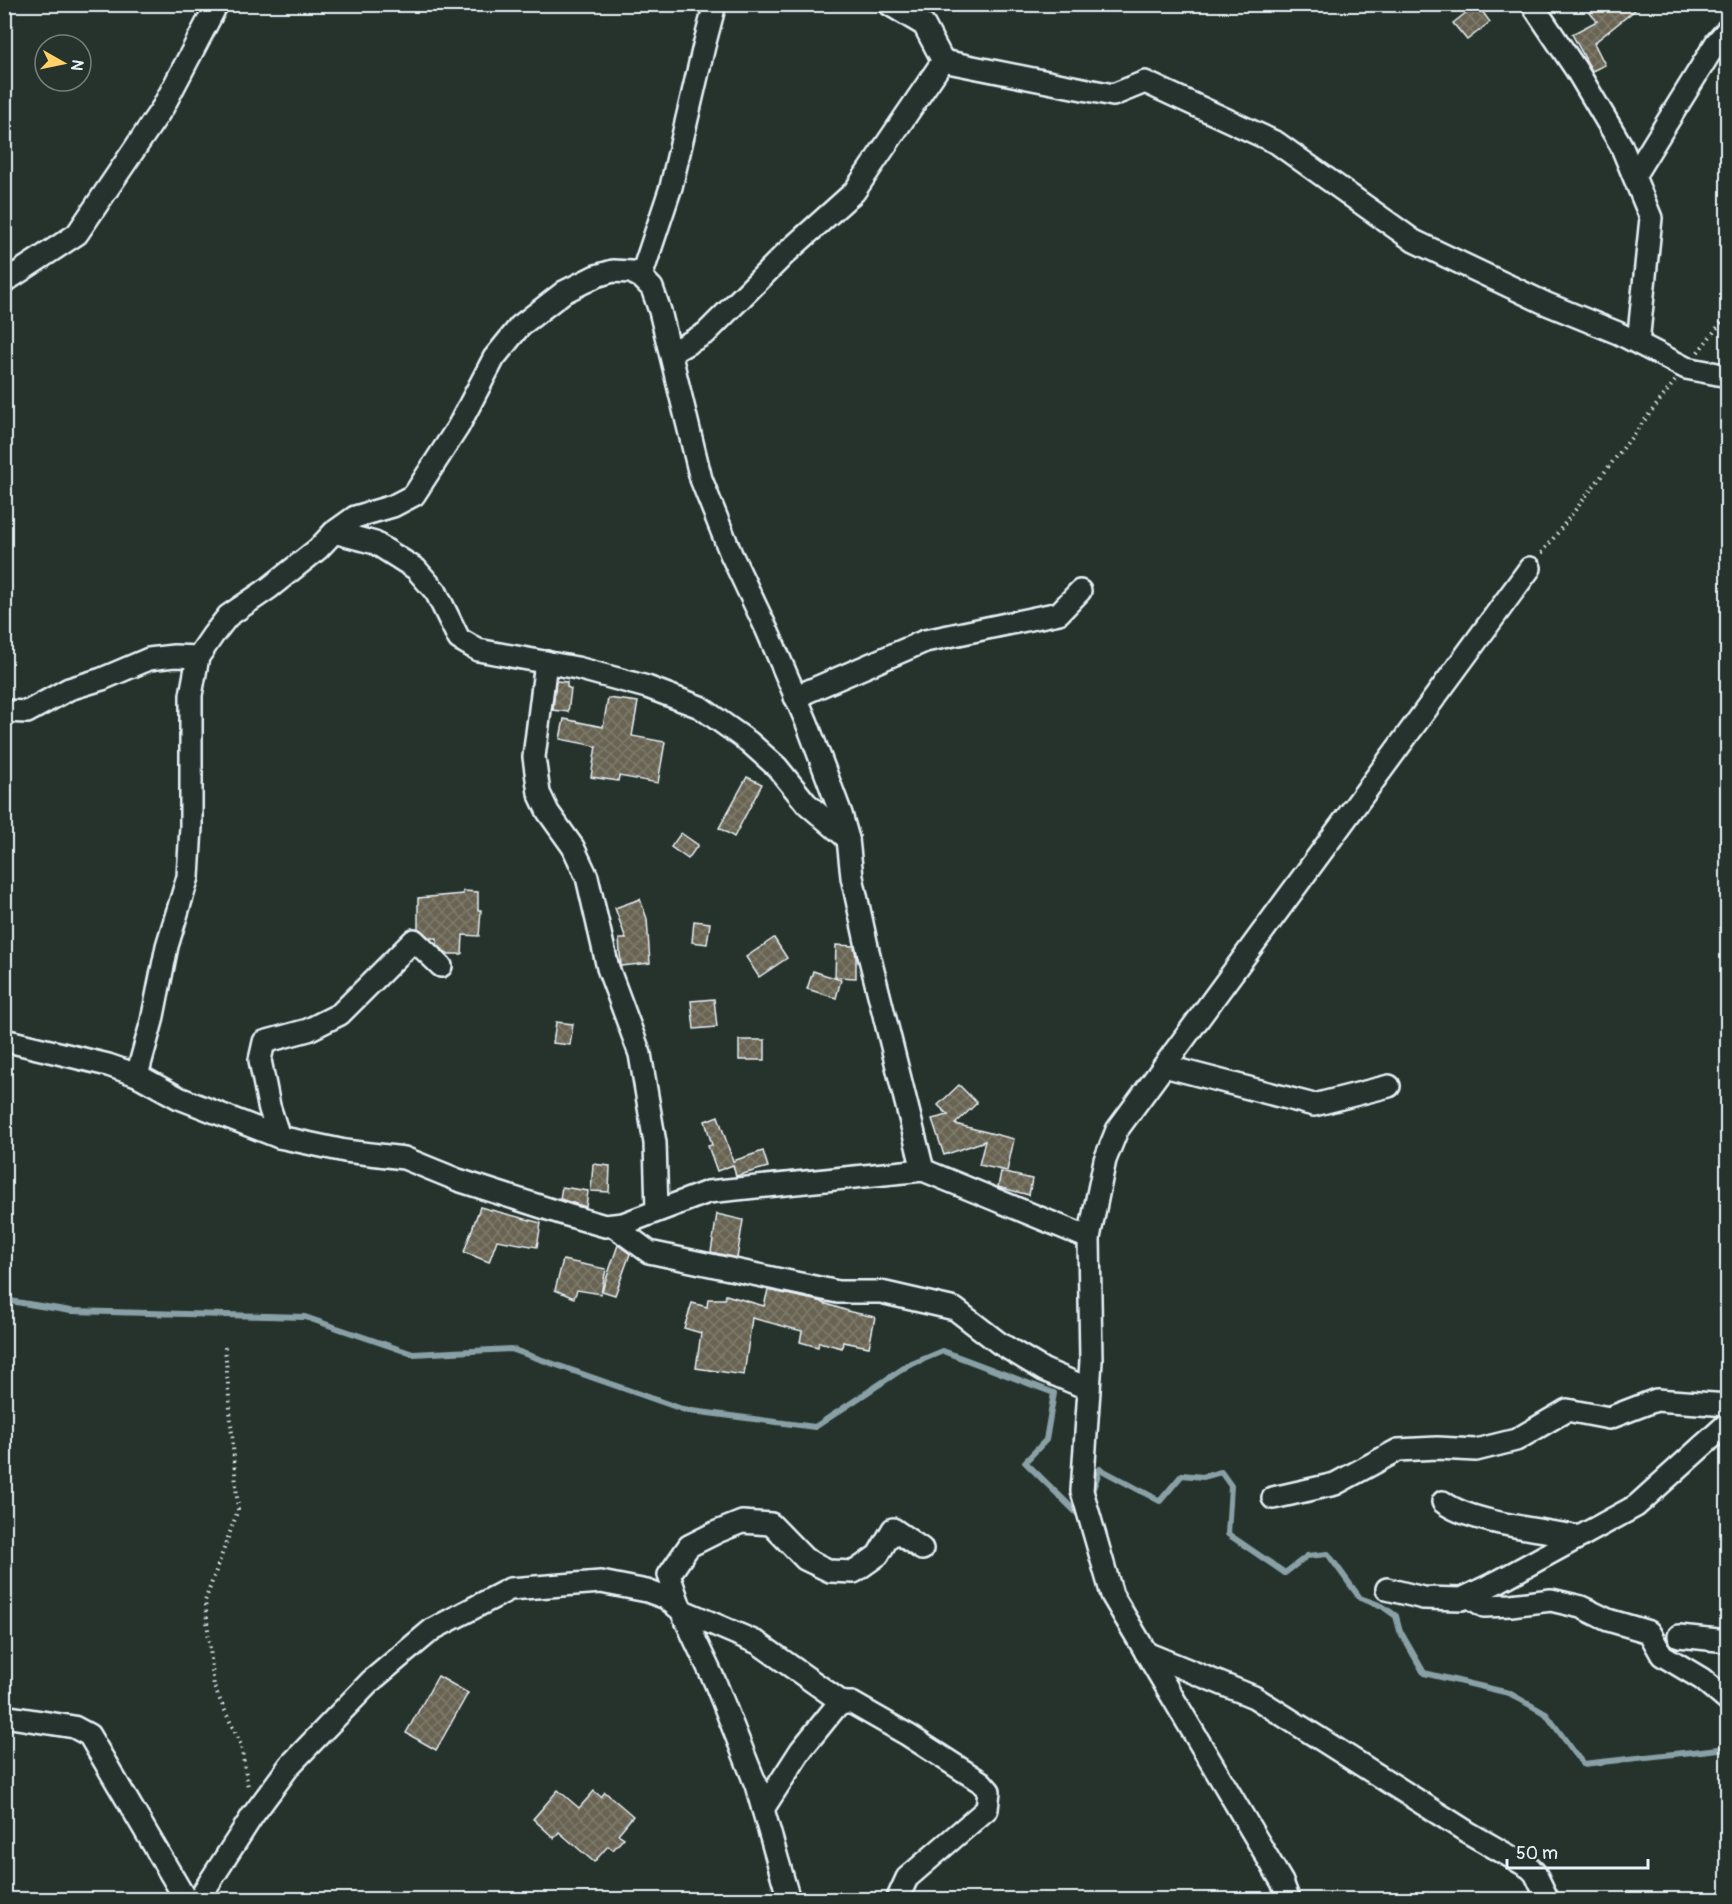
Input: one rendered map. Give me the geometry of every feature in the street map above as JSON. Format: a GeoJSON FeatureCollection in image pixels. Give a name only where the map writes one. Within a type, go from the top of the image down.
{"type":"FeatureCollection","features":[{"type":"Feature","properties":{"kind":"street"},"geometry":{"type":"LineString","coordinates":[[4,282],[77,234],[163,107],[217,4]]}},
{"type":"Feature","properties":{"kind":"street"},"geometry":{"type":"LineString","coordinates":[[641,277],[671,187],[716,4]]}},
{"type":"Feature","properties":{"kind":"street"},"geometry":{"type":"LineString","coordinates":[[889,4],[924,25],[943,61]]}},
{"type":"Feature","properties":{"kind":"street"},"geometry":{"type":"LineString","coordinates":[[1532,4],[1621,145],[1651,218],[1638,343]]}},
{"type":"Feature","properties":{"kind":"street"},"geometry":{"type":"LineString","coordinates":[[1634,176],[1716,44],[1728,29]]}},
{"type":"Feature","properties":{"kind":"street"},"geometry":{"type":"LineString","coordinates":[[671,353],[706,333],[785,254],[854,192],[943,61]]}},
{"type":"Feature","properties":{"kind":"street"},"geometry":{"type":"LineString","coordinates":[[943,61],[1113,95],[1145,82],[1276,143],[1414,241],[1547,304],[1618,333],[1686,368],[1728,376]]}},
{"type":"Feature","properties":{"kind":"street"},"geometry":{"type":"LineString","coordinates":[[137,1075],[152,1021],[167,946],[188,877],[191,827],[191,695],[198,657],[228,616],[269,588],[318,549],[334,532],[355,517],[393,506],[414,495],[458,427],[494,358],[520,326],[564,292],[596,276],[613,272],[631,272],[641,277],[652,288],[660,310],[701,479],[731,554],[795,697],[841,814],[848,839],[852,877],[868,951],[923,1170]]}},
{"type":"Feature","properties":{"kind":"street"},"geometry":{"type":"LineString","coordinates":[[334,532],[375,543],[416,569],[436,592],[459,639],[478,650],[577,668],[647,687],[700,707],[748,742],[777,767],[806,803],[848,839]]}},
{"type":"Feature","properties":{"kind":"street"},"geometry":{"type":"LineString","coordinates":[[1289,1899],[1282,1882],[1112,1595],[1082,1491],[1091,1360],[1089,1238],[1105,1160],[1117,1130],[1530,568]]}},
{"type":"Feature","properties":{"kind":"street"},"geometry":{"type":"LineString","coordinates":[[795,697],[925,641],[1059,613],[1080,591]]}},
{"type":"Feature","properties":{"kind":"street"},"geometry":{"type":"LineString","coordinates":[[4,711],[27,712],[69,689],[102,679],[149,659],[174,656],[198,657]]}},
{"type":"Feature","properties":{"kind":"street"},"geometry":{"type":"LineString","coordinates":[[546,662],[534,757],[539,793],[548,812],[573,847],[587,877],[608,968],[640,1054],[655,1143],[657,1210]]}},
{"type":"Feature","properties":{"kind":"street"},"geometry":{"type":"LineString","coordinates":[[279,1137],[268,1106],[260,1060],[264,1042],[308,1030],[340,1014],[414,940],[441,966]]}},
{"type":"Feature","properties":{"kind":"street"},"geometry":{"type":"LineString","coordinates":[[4,1040],[108,1065],[137,1075],[179,1098],[279,1137],[345,1151],[404,1158],[458,1180],[567,1215],[614,1226],[649,1252],[838,1292],[881,1292],[955,1309],[999,1343],[1044,1370],[1089,1389]]}},
{"type":"Feature","properties":{"kind":"street"},"geometry":{"type":"LineString","coordinates":[[1164,1066],[1314,1105],[1389,1086]]}},
{"type":"Feature","properties":{"kind":"street"},"geometry":{"type":"LineString","coordinates":[[614,1226],[708,1192],[923,1170],[1089,1238]]}},
{"type":"Feature","properties":{"kind":"street"},"geometry":{"type":"LineString","coordinates":[[1273,1498],[1335,1484],[1398,1450],[1437,1448],[1476,1450],[1516,1440],[1567,1410],[1609,1418],[1656,1400],[1728,1405]]}},
{"type":"Feature","properties":{"kind":"street"},"geometry":{"type":"LineString","coordinates":[[1387,1589],[1423,1598],[1462,1599],[1636,1506],[1728,1423]]}},
{"type":"Feature","properties":{"kind":"street"},"geometry":{"type":"LineString","coordinates":[[1443,1502],[1453,1509],[1491,1520],[1580,1537]]}},
{"type":"Feature","properties":{"kind":"street"},"geometry":{"type":"LineString","coordinates":[[789,1899],[756,1785],[715,1682],[681,1610],[669,1575],[689,1546],[742,1522],[771,1524],[805,1559],[830,1570],[854,1572],[878,1555],[893,1529],[922,1549]]}},
{"type":"Feature","properties":{"kind":"street"},"geometry":{"type":"LineString","coordinates":[[198,1899],[253,1815],[290,1765],[371,1681],[433,1629],[510,1589],[601,1582],[646,1591],[666,1598],[681,1610],[758,1643],[843,1703]]}},
{"type":"Feature","properties":{"kind":"street"},"geometry":{"type":"LineString","coordinates":[[1468,1596],[1484,1606],[1551,1600],[1581,1607],[1608,1620],[1649,1632],[1662,1655],[1702,1679],[1728,1701]]}},
{"type":"Feature","properties":{"kind":"street"},"geometry":{"type":"LineString","coordinates":[[1679,1636],[1728,1641]]}},
{"type":"Feature","properties":{"kind":"street"},"geometry":{"type":"LineString","coordinates":[[1146,1653],[1254,1697],[1468,1833],[1530,1868],[1535,1873],[1548,1899]]}},
{"type":"Feature","properties":{"kind":"street"},"geometry":{"type":"LineString","coordinates":[[763,1809],[801,1750],[835,1708],[843,1703],[852,1703],[908,1735],[981,1782],[989,1791],[987,1809],[907,1878],[897,1899]]}},
{"type":"Feature","properties":{"kind":"street"},"geometry":{"type":"LineString","coordinates":[[4,1716],[74,1727],[89,1735],[186,1899]]}},
{"type":"Feature","properties":{"kind":"path"},"geometry":{"type":"LineString","coordinates":[[1530,568],[1728,314]]}},
{"type":"Feature","properties":{"kind":"path"},"geometry":{"type":"LineString","coordinates":[[225,1347],[238,1510],[205,1601],[214,1687],[241,1745],[253,1815]]}},
{"type":"Feature","properties":{"kind":"building"},"geometry":{"type":"Polygon","coordinates":[[[1477,4],[1490,22],[1467,40],[1453,23],[1477,4]]]}},
{"type":"Feature","properties":{"kind":"building"},"geometry":{"type":"Polygon","coordinates":[[[1600,4],[1618,4],[1622,9],[1632,4],[1635,10],[1594,43],[1605,65],[1592,71],[1572,34],[1597,21],[1590,13],[1600,4]]]}},
{"type":"Feature","properties":{"kind":"building"},"geometry":{"type":"Polygon","coordinates":[[[556,681],[567,682],[567,687],[571,689],[568,712],[553,710],[556,681]]]}},
{"type":"Feature","properties":{"kind":"building"},"geometry":{"type":"Polygon","coordinates":[[[608,698],[638,702],[632,736],[665,742],[658,783],[619,776],[618,781],[591,777],[596,746],[560,739],[564,719],[603,727],[608,698]]]}},
{"type":"Feature","properties":{"kind":"building"},"geometry":{"type":"Polygon","coordinates":[[[747,777],[762,784],[734,837],[719,828],[747,777]]]}},
{"type":"Feature","properties":{"kind":"building"},"geometry":{"type":"Polygon","coordinates":[[[681,833],[698,845],[688,859],[671,847],[681,833]]]}},
{"type":"Feature","properties":{"kind":"building"},"geometry":{"type":"Polygon","coordinates":[[[463,891],[478,892],[478,910],[481,910],[479,936],[463,935],[462,954],[447,954],[437,944],[437,938],[430,938],[418,928],[418,898],[463,894],[463,891]]]}},
{"type":"Feature","properties":{"kind":"building"},"geometry":{"type":"Polygon","coordinates":[[[640,899],[647,919],[650,963],[621,966],[619,939],[626,939],[615,908],[640,899]]]}},
{"type":"Feature","properties":{"kind":"building"},"geometry":{"type":"Polygon","coordinates":[[[694,921],[710,923],[707,944],[692,942],[694,921]]]}},
{"type":"Feature","properties":{"kind":"building"},"geometry":{"type":"Polygon","coordinates":[[[774,938],[787,958],[759,977],[746,957],[774,938]]]}},
{"type":"Feature","properties":{"kind":"building"},"geometry":{"type":"Polygon","coordinates":[[[836,945],[854,946],[856,978],[835,977],[836,945]]]}},
{"type":"Feature","properties":{"kind":"building"},"geometry":{"type":"Polygon","coordinates":[[[813,971],[841,980],[836,998],[807,989],[813,971]]]}},
{"type":"Feature","properties":{"kind":"building"},"geometry":{"type":"Polygon","coordinates":[[[714,999],[717,1027],[694,1029],[691,1001],[714,999]]]}},
{"type":"Feature","properties":{"kind":"building"},"geometry":{"type":"Polygon","coordinates":[[[556,1022],[573,1024],[570,1045],[553,1043],[556,1022]]]}},
{"type":"Feature","properties":{"kind":"building"},"geometry":{"type":"Polygon","coordinates":[[[739,1040],[765,1040],[765,1060],[739,1060],[739,1040]]]}},
{"type":"Feature","properties":{"kind":"building"},"geometry":{"type":"Polygon","coordinates":[[[959,1085],[977,1103],[955,1124],[1014,1139],[1007,1171],[979,1165],[985,1141],[944,1155],[932,1119],[948,1115],[938,1105],[959,1085]]]}},
{"type":"Feature","properties":{"kind":"building"},"geometry":{"type":"Polygon","coordinates":[[[718,1116],[733,1161],[763,1151],[768,1167],[736,1176],[733,1165],[717,1171],[708,1146],[712,1145],[705,1121],[718,1116]]]}},
{"type":"Feature","properties":{"kind":"building"},"geometry":{"type":"Polygon","coordinates":[[[593,1164],[610,1166],[609,1192],[591,1191],[593,1164]]]}},
{"type":"Feature","properties":{"kind":"building"},"geometry":{"type":"Polygon","coordinates":[[[1001,1172],[1032,1179],[1029,1195],[998,1187],[1001,1172]]]}},
{"type":"Feature","properties":{"kind":"building"},"geometry":{"type":"Polygon","coordinates":[[[562,1187],[588,1191],[586,1207],[560,1199],[562,1187]]]}},
{"type":"Feature","properties":{"kind":"building"},"geometry":{"type":"Polygon","coordinates":[[[480,1207],[541,1223],[537,1247],[497,1240],[489,1262],[464,1252],[480,1207]]]}},
{"type":"Feature","properties":{"kind":"building"},"geometry":{"type":"Polygon","coordinates":[[[717,1214],[743,1220],[737,1258],[711,1252],[717,1214]]]}},
{"type":"Feature","properties":{"kind":"building"},"geometry":{"type":"Polygon","coordinates":[[[618,1245],[630,1254],[615,1295],[602,1291],[618,1245]]]}},
{"type":"Feature","properties":{"kind":"building"},"geometry":{"type":"Polygon","coordinates":[[[563,1260],[606,1269],[601,1294],[577,1290],[574,1298],[555,1290],[563,1260]]]}},
{"type":"Feature","properties":{"kind":"building"},"geometry":{"type":"Polygon","coordinates":[[[768,1290],[823,1302],[851,1312],[875,1317],[869,1347],[843,1342],[842,1348],[819,1342],[818,1347],[800,1342],[802,1331],[752,1318],[744,1375],[696,1368],[701,1333],[684,1328],[692,1303],[707,1307],[708,1299],[725,1299],[726,1295],[764,1306],[768,1290]]]}},
{"type":"Feature","properties":{"kind":"building"},"geometry":{"type":"Polygon","coordinates":[[[438,1676],[468,1693],[436,1750],[406,1733],[438,1676]]]}},
{"type":"Feature","properties":{"kind":"building"},"geometry":{"type":"Polygon","coordinates":[[[558,1790],[579,1808],[594,1791],[601,1797],[605,1792],[633,1816],[618,1834],[624,1838],[613,1850],[608,1846],[594,1862],[559,1832],[554,1838],[533,1819],[558,1790]]]}},
{"type":"Feature","properties":{"kind":"waterway"},"geometry":{"type":"LineString","coordinates":[[4,1300],[71,1311],[305,1317],[413,1354],[511,1349],[685,1410],[815,1427],[907,1366],[943,1351],[1054,1393],[1046,1440],[1025,1462],[1082,1518]]}},
{"type":"Feature","properties":{"kind":"waterway"},"geometry":{"type":"LineString","coordinates":[[1091,1494],[1100,1469],[1160,1501],[1182,1475],[1203,1477],[1221,1472],[1231,1486],[1228,1534],[1285,1573],[1307,1556],[1328,1554],[1360,1598],[1382,1606],[1396,1616],[1400,1631],[1424,1673],[1509,1693],[1546,1714],[1583,1764],[1728,1748]]}}]}
